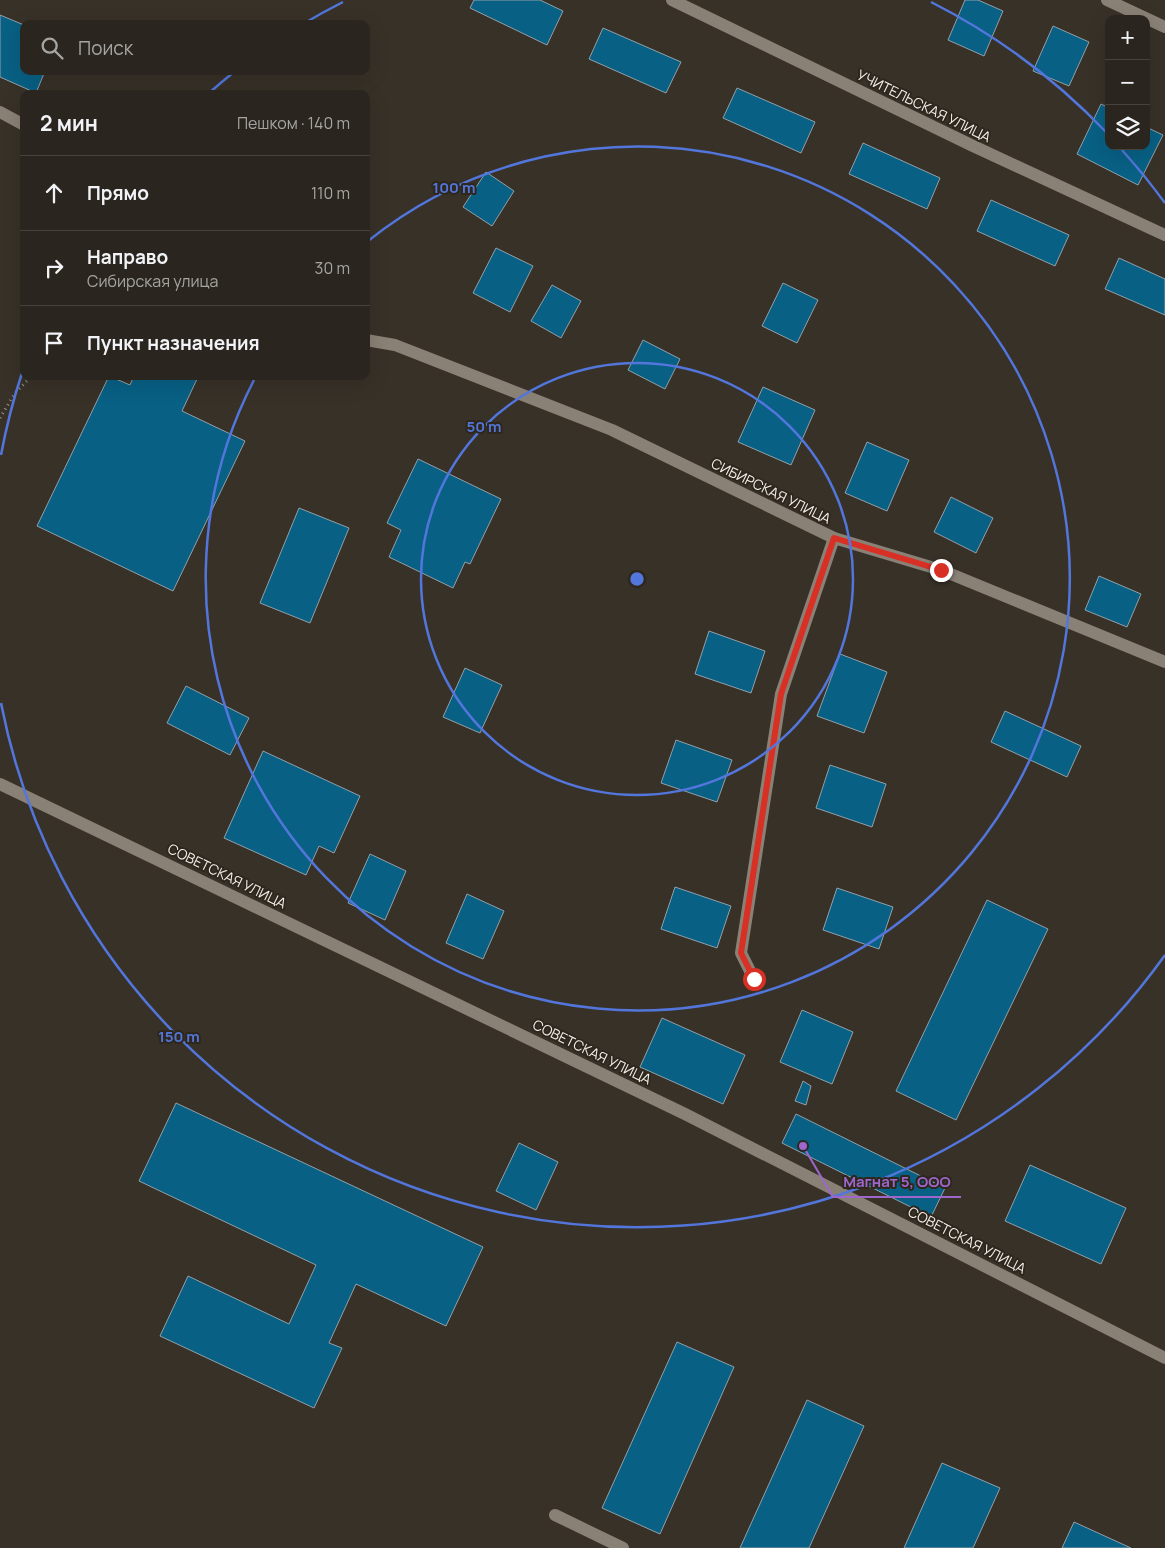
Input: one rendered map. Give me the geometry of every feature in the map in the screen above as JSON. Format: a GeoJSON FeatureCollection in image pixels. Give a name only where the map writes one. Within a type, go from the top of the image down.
{"type":"FeatureCollection","features":[{"type":"Feature","properties":{"kind":"street","name":"УЧИТЕЛЬСКАЯ УЛИЦА"},"geometry":{"type":"LineString","coordinates":[[672,0],[690,3],[971,145],[1165,235]]}},
{"type":"Feature","properties":{"kind":"street"},"geometry":{"type":"LineString","coordinates":[[1107,0],[1165,27]]}},
{"type":"Feature","properties":{"kind":"street"},"geometry":{"type":"LineString","coordinates":[[0,112],[20,123]]}},
{"type":"Feature","properties":{"kind":"street","name":"СИБИРСКАЯ УЛИЦА"},"geometry":{"type":"LineString","coordinates":[[370,341],[395,345],[612,430],[834,538],[941,570],[1165,662]]}},
{"type":"Feature","properties":{"kind":"street"},"geometry":{"type":"LineString","coordinates":[[754,979],[741,953],[781,694],[834,538]]}},
{"type":"Feature","properties":{"kind":"street","name":"СОВЕТСКАЯ УЛИЦА"},"geometry":{"type":"LineString","coordinates":[[0,784],[685,1114],[1165,1358]]}},
{"type":"Feature","properties":{"kind":"street"},"geometry":{"type":"LineString","coordinates":[[555,1515],[623,1548]]}},
{"type":"Feature","properties":{"kind":"path"},"geometry":{"type":"LineString","coordinates":[[0,418],[15,393],[28,380]]}},
{"type":"Feature","properties":{"kind":"building"},"geometry":{"type":"Polygon","coordinates":[[[474,0],[540,0],[563,11],[547,45],[470,8],[474,0]]]}},
{"type":"Feature","properties":{"kind":"building"},"geometry":{"type":"Polygon","coordinates":[[[965,0],[978,0],[1003,11],[984,56],[948,40],[965,0]]]}},
{"type":"Feature","properties":{"kind":"building"},"geometry":{"type":"Polygon","coordinates":[[[0,15],[20,23],[20,75],[43,75],[37,90],[29,90],[0,77],[0,15]]]}},
{"type":"Feature","properties":{"kind":"building"},"geometry":{"type":"Polygon","coordinates":[[[1053,26],[1089,42],[1069,86],[1033,71],[1053,26]]]}},
{"type":"Feature","properties":{"kind":"building"},"geometry":{"type":"Polygon","coordinates":[[[603,28],[681,62],[666,93],[589,59],[603,28]]]}},
{"type":"Feature","properties":{"kind":"building"},"geometry":{"type":"Polygon","coordinates":[[[737,88],[815,122],[801,153],[723,118],[737,88]]]}},
{"type":"Feature","properties":{"kind":"building"},"geometry":{"type":"Polygon","coordinates":[[[1101,104],[1105,106],[1105,150],[1150,150],[1150,129],[1163,135],[1138,185],[1077,154],[1101,104]]]}},
{"type":"Feature","properties":{"kind":"building"},"geometry":{"type":"Polygon","coordinates":[[[863,143],[940,178],[927,209],[849,174],[863,143]]]}},
{"type":"Feature","properties":{"kind":"building"},"geometry":{"type":"Polygon","coordinates":[[[486,172],[514,191],[492,226],[463,207],[486,172]]]}},
{"type":"Feature","properties":{"kind":"building"},"geometry":{"type":"Polygon","coordinates":[[[991,200],[1069,235],[1055,266],[977,231],[991,200]]]}},
{"type":"Feature","properties":{"kind":"building"},"geometry":{"type":"Polygon","coordinates":[[[496,248],[533,266],[510,312],[473,293],[496,248]]]}},
{"type":"Feature","properties":{"kind":"building"},"geometry":{"type":"Polygon","coordinates":[[[1119,258],[1165,279],[1165,315],[1105,289],[1119,258]]]}},
{"type":"Feature","properties":{"kind":"building"},"geometry":{"type":"Polygon","coordinates":[[[783,283],[818,300],[797,343],[762,326],[783,283]]]}},
{"type":"Feature","properties":{"kind":"building"},"geometry":{"type":"Polygon","coordinates":[[[552,285],[581,301],[561,338],[531,321],[552,285]]]}},
{"type":"Feature","properties":{"kind":"building"},"geometry":{"type":"Polygon","coordinates":[[[643,340],[680,359],[665,389],[628,370],[643,340]]]}},
{"type":"Feature","properties":{"kind":"building"},"geometry":{"type":"Polygon","coordinates":[[[107,380],[118,380],[130,385],[132,380],[197,380],[182,411],[245,441],[173,591],[37,526],[107,380]]]}},
{"type":"Feature","properties":{"kind":"building"},"geometry":{"type":"Polygon","coordinates":[[[763,387],[815,410],[791,465],[738,442],[763,387]]]}},
{"type":"Feature","properties":{"kind":"building"},"geometry":{"type":"Polygon","coordinates":[[[867,442],[909,460],[887,511],[845,493],[867,442]]]}},
{"type":"Feature","properties":{"kind":"building"},"geometry":{"type":"Polygon","coordinates":[[[418,459],[501,499],[470,564],[465,562],[453,588],[389,557],[401,530],[387,523],[418,459]]]}},
{"type":"Feature","properties":{"kind":"building"},"geometry":{"type":"Polygon","coordinates":[[[951,497],[993,518],[976,553],[934,532],[951,497]]]}},
{"type":"Feature","properties":{"kind":"building"},"geometry":{"type":"Polygon","coordinates":[[[299,508],[349,528],[310,623],[260,603],[299,508]]]}},
{"type":"Feature","properties":{"kind":"building"},"geometry":{"type":"Polygon","coordinates":[[[1099,576],[1141,594],[1127,627],[1085,610],[1099,576]]]}},
{"type":"Feature","properties":{"kind":"building"},"geometry":{"type":"Polygon","coordinates":[[[709,631],[765,651],[751,693],[695,674],[709,631]]]}},
{"type":"Feature","properties":{"kind":"building"},"geometry":{"type":"Polygon","coordinates":[[[840,654],[887,672],[864,733],[817,716],[840,654]]]}},
{"type":"Feature","properties":{"kind":"building"},"geometry":{"type":"Polygon","coordinates":[[[465,668],[502,685],[480,733],[443,717],[465,668]]]}},
{"type":"Feature","properties":{"kind":"building"},"geometry":{"type":"Polygon","coordinates":[[[186,686],[249,718],[230,755],[167,723],[186,686]]]}},
{"type":"Feature","properties":{"kind":"building"},"geometry":{"type":"Polygon","coordinates":[[[1005,711],[1081,746],[1067,777],[991,742],[1005,711]]]}},
{"type":"Feature","properties":{"kind":"building"},"geometry":{"type":"Polygon","coordinates":[[[676,740],[732,760],[717,802],[661,783],[676,740]]]}},
{"type":"Feature","properties":{"kind":"building"},"geometry":{"type":"Polygon","coordinates":[[[263,751],[360,796],[334,853],[319,846],[306,875],[224,838],[263,751]]]}},
{"type":"Feature","properties":{"kind":"building"},"geometry":{"type":"Polygon","coordinates":[[[830,765],[886,784],[872,827],[816,808],[830,765]]]}},
{"type":"Feature","properties":{"kind":"building"},"geometry":{"type":"Polygon","coordinates":[[[370,854],[406,871],[385,920],[348,903],[370,854]]]}},
{"type":"Feature","properties":{"kind":"building"},"geometry":{"type":"Polygon","coordinates":[[[675,887],[731,906],[717,948],[661,929],[675,887]]]}},
{"type":"Feature","properties":{"kind":"building"},"geometry":{"type":"Polygon","coordinates":[[[837,888],[893,907],[879,949],[823,930],[837,888]]]}},
{"type":"Feature","properties":{"kind":"building"},"geometry":{"type":"Polygon","coordinates":[[[467,894],[504,911],[483,959],[446,943],[467,894]]]}},
{"type":"Feature","properties":{"kind":"building"},"geometry":{"type":"Polygon","coordinates":[[[987,900],[1048,929],[956,1120],[896,1091],[987,900]]]}},
{"type":"Feature","properties":{"kind":"building"},"geometry":{"type":"Polygon","coordinates":[[[802,1010],[853,1032],[832,1084],[780,1062],[802,1010]]]}},
{"type":"Feature","properties":{"kind":"building"},"geometry":{"type":"Polygon","coordinates":[[[662,1018],[745,1055],[723,1104],[640,1067],[662,1018]]]}},
{"type":"Feature","properties":{"kind":"building"},"geometry":{"type":"Polygon","coordinates":[[[803,1081],[811,1086],[806,1105],[795,1101],[803,1081]]]}},
{"type":"Feature","properties":{"kind":"building"},"geometry":{"type":"Polygon","coordinates":[[[176,1103],[483,1247],[446,1326],[356,1284],[329,1343],[342,1348],[314,1408],[160,1336],[188,1276],[289,1324],[316,1265],[139,1181],[176,1103]]]}},
{"type":"Feature","properties":{"kind":"building"},"geometry":{"type":"Polygon","coordinates":[[[796,1114],[945,1188],[931,1217],[782,1143],[796,1114]]]}},
{"type":"Feature","properties":{"kind":"building"},"geometry":{"type":"Polygon","coordinates":[[[519,1143],[558,1162],[536,1210],[496,1191],[519,1143]]]}},
{"type":"Feature","properties":{"kind":"building"},"geometry":{"type":"Polygon","coordinates":[[[1030,1165],[1126,1208],[1101,1264],[1005,1221],[1030,1165]]]}},
{"type":"Feature","properties":{"kind":"building"},"geometry":{"type":"Polygon","coordinates":[[[677,1342],[734,1367],[660,1534],[602,1508],[677,1342]]]}},
{"type":"Feature","properties":{"kind":"building"},"geometry":{"type":"Polygon","coordinates":[[[807,1400],[864,1426],[809,1548],[740,1548],[807,1400]]]}},
{"type":"Feature","properties":{"kind":"building"},"geometry":{"type":"Polygon","coordinates":[[[942,1463],[1000,1488],[973,1548],[904,1548],[942,1463]]]}},
{"type":"Feature","properties":{"kind":"building"},"geometry":{"type":"Polygon","coordinates":[[[1074,1522],[1131,1548],[1062,1548],[1074,1522]]]}},
{"type":"Feature","properties":{"kind":"place","name":"Магнат 5, ООО"},"geometry":{"type":"Point","coordinates":[803,1146]}},
{"type":"Feature","properties":{"kind":"route"},"geometry":{"type":"LineString","coordinates":[[754,979],[741,953],[781,694],[834,538],[941,570]]}}]}
